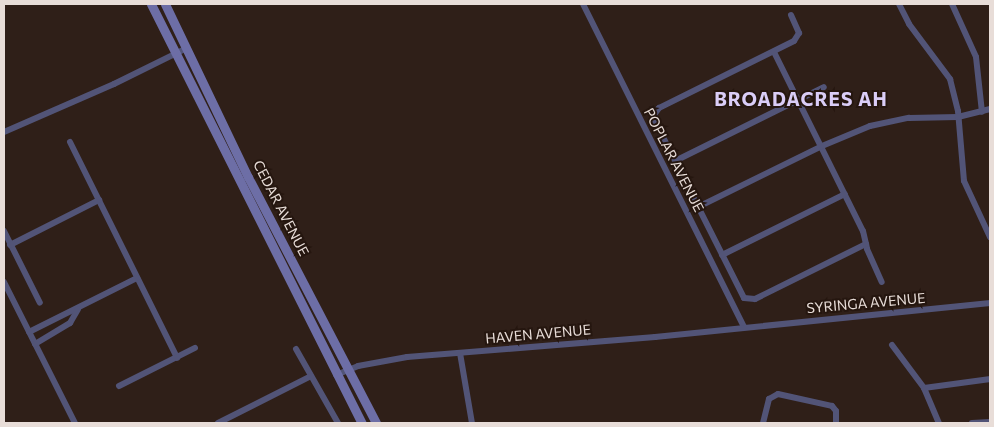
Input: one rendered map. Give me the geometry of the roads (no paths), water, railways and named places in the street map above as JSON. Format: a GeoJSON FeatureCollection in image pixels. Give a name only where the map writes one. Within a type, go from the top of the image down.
{"type":"FeatureCollection","features":[{"type":"Feature","properties":{"kind":"main road","name":"CEDAR AVENUE"},"geometry":{"type":"LineString","coordinates":[[151,4],[336,375],[362,423]]}},
{"type":"Feature","properties":{"kind":"main road","name":"CEDAR AVENUE"},"geometry":{"type":"LineString","coordinates":[[165,4],[275,228],[376,423]]}},
{"type":"Feature","properties":{"kind":"main road"},"geometry":{"type":"LineString","coordinates":[[266,232],[275,228]]}},
{"type":"Feature","properties":{"kind":"street","name":"POPLAR AVENUE"},"geometry":{"type":"LineString","coordinates":[[583,4],[744,327]]}},
{"type":"Feature","properties":{"kind":"street"},"geometry":{"type":"LineString","coordinates":[[899,4],[909,24],[948,76],[958,117],[964,181],[990,237]]}},
{"type":"Feature","properties":{"kind":"street"},"geometry":{"type":"LineString","coordinates":[[952,4],[976,57],[982,112]]}},
{"type":"Feature","properties":{"kind":"street"},"geometry":{"type":"LineString","coordinates":[[791,15],[798,36],[774,52],[656,110],[655,121],[741,294],[751,300],[866,244]]}},
{"type":"Feature","properties":{"kind":"street"},"geometry":{"type":"LineString","coordinates":[[4,132],[187,48]]}},
{"type":"Feature","properties":{"kind":"street"},"geometry":{"type":"LineString","coordinates":[[774,52],[845,194],[882,282]]}},
{"type":"Feature","properties":{"kind":"street"},"geometry":{"type":"LineString","coordinates":[[675,161],[824,87]]}},
{"type":"Feature","properties":{"kind":"street"},"geometry":{"type":"LineString","coordinates":[[698,208],[852,132],[891,121],[958,117],[990,109]]}},
{"type":"Feature","properties":{"kind":"street"},"geometry":{"type":"LineString","coordinates":[[70,142],[177,358]]}},
{"type":"Feature","properties":{"kind":"street"},"geometry":{"type":"LineString","coordinates":[[722,255],[845,194]]}},
{"type":"Feature","properties":{"kind":"street"},"geometry":{"type":"LineString","coordinates":[[10,245],[99,200]]}},
{"type":"Feature","properties":{"kind":"street"},"geometry":{"type":"LineString","coordinates":[[4,231],[40,303]]}},
{"type":"Feature","properties":{"kind":"street"},"geometry":{"type":"LineString","coordinates":[[29,332],[137,278]]}},
{"type":"Feature","properties":{"kind":"street"},"geometry":{"type":"LineString","coordinates":[[4,282],[74,423]]}},
{"type":"Feature","properties":{"kind":"street","name":"SYRINGA AVENUE"},"geometry":{"type":"LineString","coordinates":[[744,327],[990,303]]}},
{"type":"Feature","properties":{"kind":"street"},"geometry":{"type":"LineString","coordinates":[[35,344],[70,323],[78,309]]}},
{"type":"Feature","properties":{"kind":"street","name":"HAVEN AVENUE"},"geometry":{"type":"LineString","coordinates":[[336,375],[348,369],[393,359],[744,327]]}},
{"type":"Feature","properties":{"kind":"street"},"geometry":{"type":"LineString","coordinates":[[892,345],[924,388],[939,423]]}},
{"type":"Feature","properties":{"kind":"street"},"geometry":{"type":"LineString","coordinates":[[119,386],[195,348]]}},
{"type":"Feature","properties":{"kind":"street"},"geometry":{"type":"LineString","coordinates":[[296,349],[338,423]]}},
{"type":"Feature","properties":{"kind":"street"},"geometry":{"type":"LineString","coordinates":[[460,353],[472,423]]}},
{"type":"Feature","properties":{"kind":"street"},"geometry":{"type":"LineString","coordinates":[[218,423],[310,376]]}},
{"type":"Feature","properties":{"kind":"street"},"geometry":{"type":"LineString","coordinates":[[924,388],[990,379]]}},
{"type":"Feature","properties":{"kind":"street"},"geometry":{"type":"LineString","coordinates":[[763,423],[768,399],[778,394],[832,406],[836,411],[836,423]]}},
{"type":"Feature","properties":{"kind":"street"},"geometry":{"type":"LineString","coordinates":[[972,423],[990,422]]}},
{"type":"Feature","properties":{"kind":"district","name":"BROADACRES AH"},"geometry":{"type":"Point","coordinates":[801,99]}}]}
